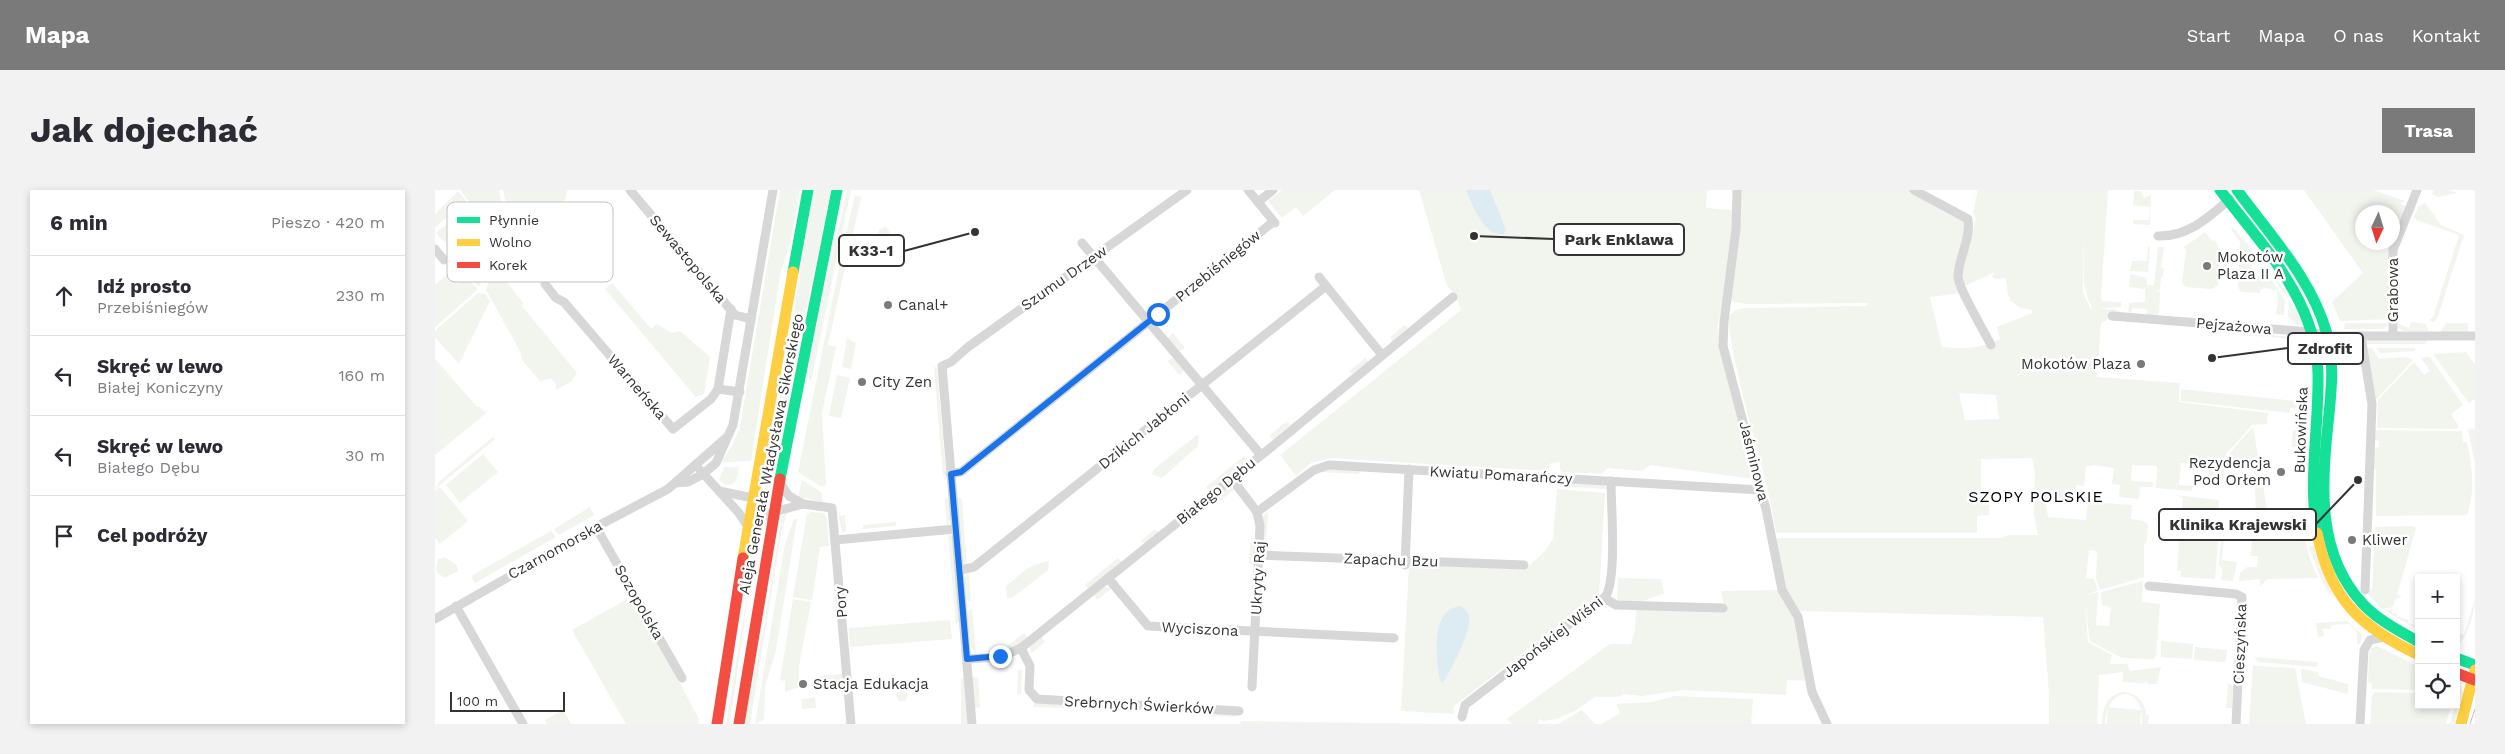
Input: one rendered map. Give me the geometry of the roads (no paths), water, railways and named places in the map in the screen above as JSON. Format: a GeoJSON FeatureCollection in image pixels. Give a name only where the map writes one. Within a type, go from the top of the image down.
{"type":"FeatureCollection","features":[{"type":"Feature","properties":{"kind":"main road","name":"Aleja Generała Władysława Sikorskiego"},"geometry":{"type":"LineString","coordinates":[[717,724],[753,498],[808,190]]}},
{"type":"Feature","properties":{"kind":"main road","name":"Aleja Generała Władysława Sikorskiego"},"geometry":{"type":"LineString","coordinates":[[739,724],[779,482],[837,190]]}},
{"type":"Feature","properties":{"kind":"main road","name":"Bukowińska"},"geometry":{"type":"LineString","coordinates":[[2220,190],[2297,296],[2312,333],[2318,370],[2315,531],[2320,553],[2334,586],[2349,607],[2365,624]]}},
{"type":"Feature","properties":{"kind":"main road","name":"Bukowińska"},"geometry":{"type":"LineString","coordinates":[[2237,191],[2306,286],[2318,309],[2327,335],[2331,380],[2326,440],[2325,527],[2337,568],[2347,586],[2366,608],[2388,626],[2415,640]]}},
{"type":"Feature","properties":{"kind":"main road"},"geometry":{"type":"LineString","coordinates":[[2365,624],[2384,637],[2415,653]]}},
{"type":"Feature","properties":{"kind":"main road"},"geometry":{"type":"LineString","coordinates":[[2460,660],[2475,666]]}},
{"type":"Feature","properties":{"kind":"main road"},"geometry":{"type":"LineString","coordinates":[[2460,675],[2474,677],[2461,724]]}},
{"type":"Feature","properties":{"kind":"street","name":"Sewastopolska"},"geometry":{"type":"LineString","coordinates":[[631,190],[738,317],[751,319]]}},
{"type":"Feature","properties":{"kind":"street","name":"Czarnomorska"},"geometry":{"type":"LineString","coordinates":[[676,483],[689,482],[703,474],[722,455],[733,425],[773,190]]}},
{"type":"Feature","properties":{"kind":"street","name":"Szumu Drzew"},"geometry":{"type":"LineString","coordinates":[[951,474],[942,366],[951,362],[968,347],[1047,289],[1094,258],[1187,190]]}},
{"type":"Feature","properties":{"kind":"street"},"geometry":{"type":"LineString","coordinates":[[1248,190],[1258,202],[1273,190]]}},
{"type":"Feature","properties":{"kind":"street","name":"Jaśminowa"},"geometry":{"type":"LineString","coordinates":[[1737,190],[1723,346],[1761,490],[1781,590],[1798,617],[1812,692],[1827,724]]}},
{"type":"Feature","properties":{"kind":"street"},"geometry":{"type":"LineString","coordinates":[[1913,190],[1968,219],[1968,232],[1959,270],[1959,284],[1991,345]]}},
{"type":"Feature","properties":{"kind":"street","name":"Grabowa"},"geometry":{"type":"LineString","coordinates":[[2393,335],[2393,250],[2417,190]]}},
{"type":"Feature","properties":{"kind":"street","name":"Bukowińska"},"geometry":{"type":"LineString","coordinates":[[2228,201],[2237,191]]}},
{"type":"Feature","properties":{"kind":"street"},"geometry":{"type":"LineString","coordinates":[[2158,236],[2175,235],[2187,231],[2228,201]]}},
{"type":"Feature","properties":{"kind":"street","name":"Przebiśniegów"},"geometry":{"type":"LineString","coordinates":[[951,474],[961,472],[1274,222],[1258,202]]}},
{"type":"Feature","properties":{"kind":"street"},"geometry":{"type":"LineString","coordinates":[[1081,244],[1261,455]]}},
{"type":"Feature","properties":{"kind":"street"},"geometry":{"type":"LineString","coordinates":[[435,249],[445,260]]}},
{"type":"Feature","properties":{"kind":"street"},"geometry":{"type":"LineString","coordinates":[[1319,277],[1382,355]]}},
{"type":"Feature","properties":{"kind":"street","name":"Warneńska"},"geometry":{"type":"LineString","coordinates":[[545,284],[556,298],[564,302],[673,429],[711,399],[717,388]]}},
{"type":"Feature","properties":{"kind":"street","name":"Dzikich Jabłoni"},"geometry":{"type":"LineString","coordinates":[[960,570],[974,567],[1327,286]]}},
{"type":"Feature","properties":{"kind":"street","name":"Białego Dębu"},"geometry":{"type":"LineString","coordinates":[[967,659],[1000,656],[1021,648],[1261,455],[1453,297]]}},
{"type":"Feature","properties":{"kind":"street"},"geometry":{"type":"LineString","coordinates":[[731,309],[717,388],[739,392]]}},
{"type":"Feature","properties":{"kind":"street","name":"Pejzażowa"},"geometry":{"type":"LineString","coordinates":[[2112,316],[2327,335],[2475,336]]}},
{"type":"Feature","properties":{"kind":"street"},"geometry":{"type":"LineString","coordinates":[[2361,336],[2372,404],[2365,590]]}},
{"type":"Feature","properties":{"kind":"street","name":"Czarnomorska"},"geometry":{"type":"LineString","coordinates":[[435,619],[676,483],[684,473],[696,466],[727,438]]}},
{"type":"Feature","properties":{"kind":"street","name":"Kwiatu Pomarańczy"},"geometry":{"type":"LineString","coordinates":[[1257,512],[1314,470],[1325,465],[1761,490]]}},
{"type":"Feature","properties":{"kind":"street"},"geometry":{"type":"LineString","coordinates":[[696,466],[739,513],[748,528]]}},
{"type":"Feature","properties":{"kind":"street"},"geometry":{"type":"LineString","coordinates":[[1405,563],[1409,469]]}},
{"type":"Feature","properties":{"kind":"street"},"geometry":{"type":"LineString","coordinates":[[951,474],[972,724]]}},
{"type":"Feature","properties":{"kind":"street","name":"Ukryty Raj"},"geometry":{"type":"LineString","coordinates":[[1232,478],[1257,512],[1260,533],[1252,687]]}},
{"type":"Feature","properties":{"kind":"street","name":"Japońskiej Wiśni"},"geometry":{"type":"LineString","coordinates":[[1462,717],[1465,705],[1604,598],[1610,584],[1612,548],[1611,481]]}},
{"type":"Feature","properties":{"kind":"street"},"geometry":{"type":"LineString","coordinates":[[779,482],[789,496],[803,504]]}},
{"type":"Feature","properties":{"kind":"street"},"geometry":{"type":"LineString","coordinates":[[719,491],[753,498],[773,516]]}},
{"type":"Feature","properties":{"kind":"street","name":"Pory"},"geometry":{"type":"LineString","coordinates":[[773,516],[803,504],[832,508],[851,724]]}},
{"type":"Feature","properties":{"kind":"street","name":"Sozopolska"},"geometry":{"type":"LineString","coordinates":[[596,527],[682,678]]}},
{"type":"Feature","properties":{"kind":"street"},"geometry":{"type":"LineString","coordinates":[[835,540],[955,529]]}},
{"type":"Feature","properties":{"kind":"street","name":"Zapachu Bzu"},"geometry":{"type":"LineString","coordinates":[[1259,555],[1405,563],[1524,565]]}},
{"type":"Feature","properties":{"kind":"street","name":"Wyciszona"},"geometry":{"type":"LineString","coordinates":[[1108,578],[1148,626],[1394,638]]}},
{"type":"Feature","properties":{"kind":"street","name":"Cieszyńska"},"geometry":{"type":"LineString","coordinates":[[2149,586],[2236,594],[2242,597],[2236,724]]}},
{"type":"Feature","properties":{"kind":"street"},"geometry":{"type":"LineString","coordinates":[[1604,598],[1616,606],[1723,608]]}},
{"type":"Feature","properties":{"kind":"street"},"geometry":{"type":"LineString","coordinates":[[456,606],[523,724]]}},
{"type":"Feature","properties":{"kind":"street","name":"Bukowińska"},"geometry":{"type":"LineString","coordinates":[[2360,724],[2363,656],[2369,640],[2365,624]]}},
{"type":"Feature","properties":{"kind":"street"},"geometry":{"type":"LineString","coordinates":[[2369,640],[2384,637]]}},
{"type":"Feature","properties":{"kind":"street","name":"Srebrnych Świerków"},"geometry":{"type":"LineString","coordinates":[[1021,648],[1030,666],[1029,690],[1039,700],[1239,711]]}},
{"type":"Feature","properties":{"kind":"tram line"},"geometry":{"type":"LineString","coordinates":[[2470,724],[2475,709]]}},
{"type":"Feature","properties":{"kind":"place","name":"K33-1"},"geometry":{"type":"Point","coordinates":[975,232]}},
{"type":"Feature","properties":{"kind":"place","name":"Park Enklawa"},"geometry":{"type":"Point","coordinates":[1474,236]}},
{"type":"Feature","properties":{"kind":"place","name":"Mokotów Plaza II A"},"geometry":{"type":"Point","coordinates":[2207,266]}},
{"type":"Feature","properties":{"kind":"place","name":"Canal+"},"geometry":{"type":"Point","coordinates":[888,305]}},
{"type":"Feature","properties":{"kind":"place","name":"Zdrofit"},"geometry":{"type":"Point","coordinates":[2212,358]}},
{"type":"Feature","properties":{"kind":"place","name":"Mokotów Plaza"},"geometry":{"type":"Point","coordinates":[2141,364]}},
{"type":"Feature","properties":{"kind":"place","name":"City Zen"},"geometry":{"type":"Point","coordinates":[862,382]}},
{"type":"Feature","properties":{"kind":"place","name":"Rezydencja Pod Orłem"},"geometry":{"type":"Point","coordinates":[2281,472]}},
{"type":"Feature","properties":{"kind":"place","name":"Klinika Krajewski"},"geometry":{"type":"Point","coordinates":[2358,480]}},
{"type":"Feature","properties":{"kind":"place","name":"Kliwer"},"geometry":{"type":"Point","coordinates":[2352,540]}},
{"type":"Feature","properties":{"kind":"place","name":"Stacja Edukacja"},"geometry":{"type":"Point","coordinates":[803,684]}},
{"type":"Feature","properties":{"kind":"district","name":"SZOPY POLSKIE"},"geometry":{"type":"Point","coordinates":[2036,496]}}]}
